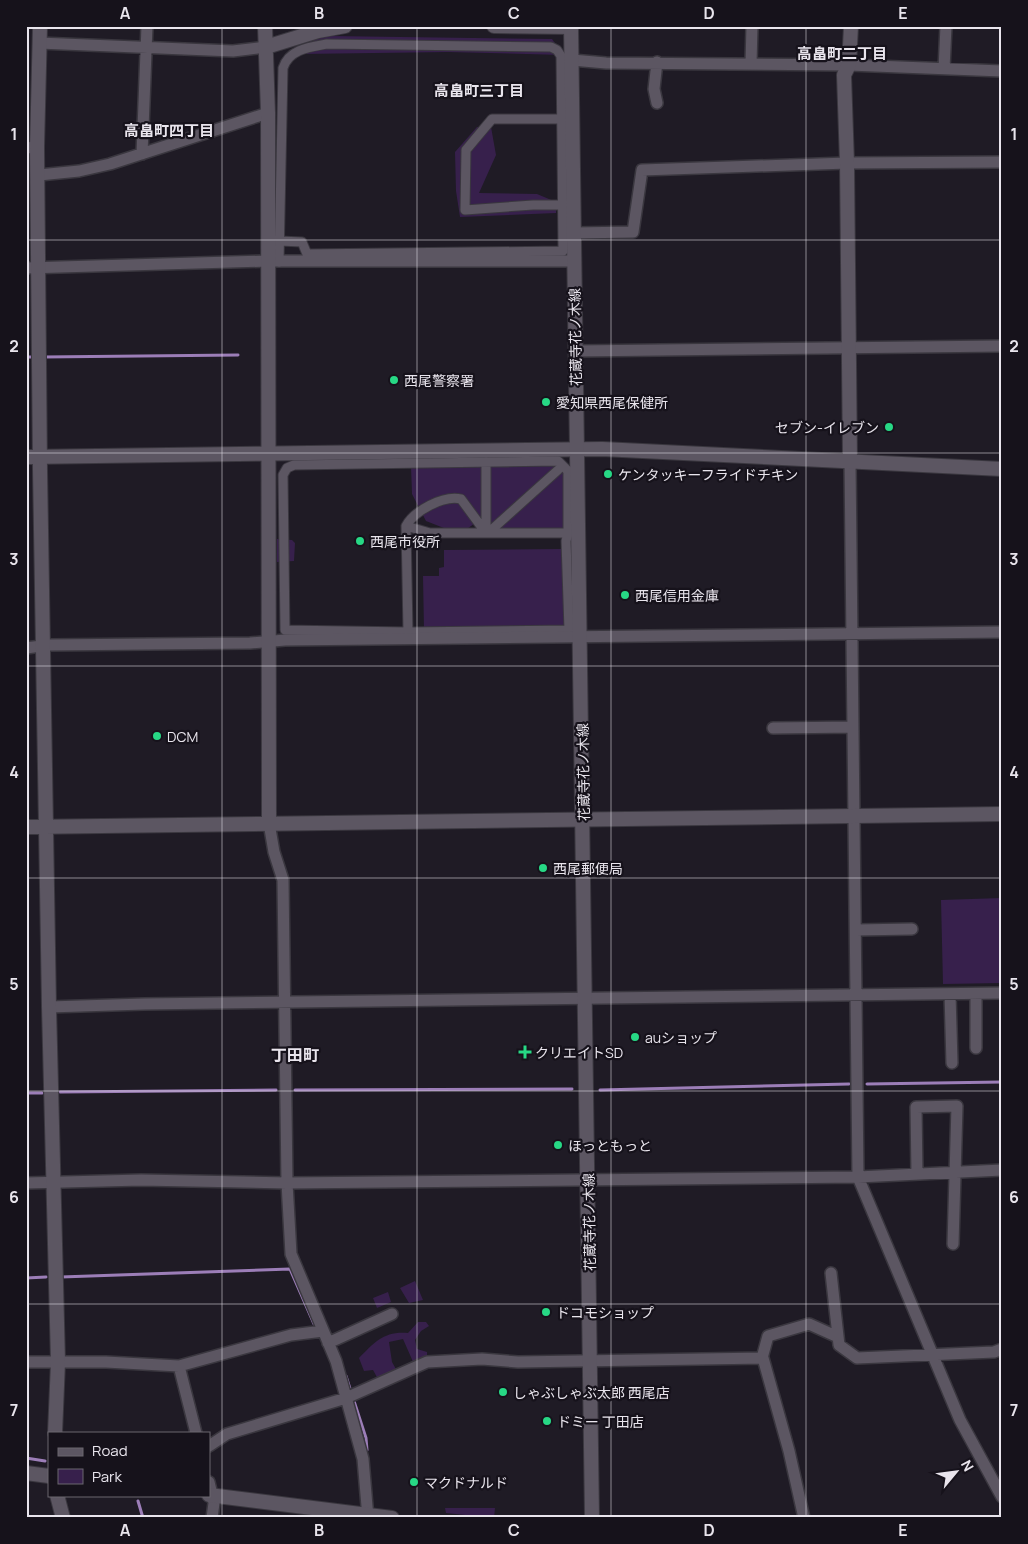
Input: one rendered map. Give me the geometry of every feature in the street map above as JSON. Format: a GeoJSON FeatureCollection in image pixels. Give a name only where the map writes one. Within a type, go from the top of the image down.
{"type":"FeatureCollection","features":[{"type":"Feature","properties":{"kind":"street"},"geometry":{"type":"LineString","coordinates":[[40,26],[32,148],[39,175],[32,268],[33,457],[44,647],[52,1182],[58,1362],[55,1432]]}},
{"type":"Feature","properties":{"kind":"street"},"geometry":{"type":"LineString","coordinates":[[142,154],[147,26]]}},
{"type":"Feature","properties":{"kind":"street"},"geometry":{"type":"LineString","coordinates":[[265,26],[273,262],[268,453],[269,822],[274,852],[283,880],[287,1183],[291,1254],[352,1396],[365,1471],[368,1516]]}},
{"type":"Feature","properties":{"kind":"street"},"geometry":{"type":"LineString","coordinates":[[39,43],[232,51],[266,47],[318,31],[345,26]]}},
{"type":"Feature","properties":{"kind":"street"},"geometry":{"type":"LineString","coordinates":[[494,26],[571,27]]}},
{"type":"Feature","properties":{"kind":"street"},"geometry":{"type":"LineString","coordinates":[[751,63],[752,26]]}},
{"type":"Feature","properties":{"kind":"street"},"geometry":{"type":"LineString","coordinates":[[851,26],[849,65],[844,75],[847,162],[858,1177],[960,1420],[1002,1497]]}},
{"type":"Feature","properties":{"kind":"street"},"geometry":{"type":"LineString","coordinates":[[944,69],[946,26]]}},
{"type":"Feature","properties":{"kind":"street","name":"花蔵寺花ノ木線"},"geometry":{"type":"LineString","coordinates":[[571,27],[584,820],[592,1518]]}},
{"type":"Feature","properties":{"kind":"street"},"geometry":{"type":"LineString","coordinates":[[273,262],[280,241],[283,68],[291,56],[300,50],[327,44],[351,43],[551,47],[557,50],[560,56],[562,119],[563,250],[307,254],[302,242],[280,241]]}},
{"type":"Feature","properties":{"kind":"street"},"geometry":{"type":"LineString","coordinates":[[572,60],[606,63],[751,63],[1002,71]]}},
{"type":"Feature","properties":{"kind":"street"},"geometry":{"type":"LineString","coordinates":[[657,62],[654,89],[657,103]]}},
{"type":"Feature","properties":{"kind":"street"},"geometry":{"type":"LineString","coordinates":[[39,175],[79,171],[142,154],[268,113]]}},
{"type":"Feature","properties":{"kind":"street"},"geometry":{"type":"LineString","coordinates":[[562,119],[492,120],[466,150],[465,210],[533,205],[562,206]]}},
{"type":"Feature","properties":{"kind":"street"},"geometry":{"type":"LineString","coordinates":[[574,233],[633,232],[642,170],[847,162],[1002,162]]}},
{"type":"Feature","properties":{"kind":"street"},"geometry":{"type":"LineString","coordinates":[[32,268],[273,262],[574,261]]}},
{"type":"Feature","properties":{"kind":"street"},"geometry":{"type":"LineString","coordinates":[[576,351],[1002,346]]}},
{"type":"Feature","properties":{"kind":"street"},"geometry":{"type":"LineString","coordinates":[[33,457],[577,450],[1002,469]]}},
{"type":"Feature","properties":{"kind":"street"},"geometry":{"type":"LineString","coordinates":[[558,461],[568,472],[568,533],[566,541],[569,630],[408,632],[285,630],[282,475],[287,468],[294,465],[486,462],[558,461]]}},
{"type":"Feature","properties":{"kind":"street"},"geometry":{"type":"LineString","coordinates":[[486,462],[487,533]]}},
{"type":"Feature","properties":{"kind":"street"},"geometry":{"type":"LineString","coordinates":[[487,533],[558,470]]}},
{"type":"Feature","properties":{"kind":"street"},"geometry":{"type":"LineString","coordinates":[[408,632],[406,526],[411,517],[442,500],[461,499],[487,533]]}},
{"type":"Feature","properties":{"kind":"street"},"geometry":{"type":"LineString","coordinates":[[406,526],[430,533],[568,533]]}},
{"type":"Feature","properties":{"kind":"street"},"geometry":{"type":"LineString","coordinates":[[26,648],[268,642],[1002,632]]}},
{"type":"Feature","properties":{"kind":"street"},"geometry":{"type":"LineString","coordinates":[[773,728],[853,727]]}},
{"type":"Feature","properties":{"kind":"street"},"geometry":{"type":"LineString","coordinates":[[26,827],[269,822],[1002,814]]}},
{"type":"Feature","properties":{"kind":"street"},"geometry":{"type":"LineString","coordinates":[[856,930],[912,930]]}},
{"type":"Feature","properties":{"kind":"street"},"geometry":{"type":"LineString","coordinates":[[49,1007],[144,1004],[285,1004],[1002,993]]}},
{"type":"Feature","properties":{"kind":"street"},"geometry":{"type":"LineString","coordinates":[[950,994],[952,1063]]}},
{"type":"Feature","properties":{"kind":"street"},"geometry":{"type":"LineString","coordinates":[[976,994],[976,1048]]}},
{"type":"Feature","properties":{"kind":"street"},"geometry":{"type":"LineString","coordinates":[[917,1174],[916,1107],[957,1106],[957,1172],[953,1244]]}},
{"type":"Feature","properties":{"kind":"street"},"geometry":{"type":"LineString","coordinates":[[26,1183],[141,1180],[287,1183],[858,1177],[1002,1170]]}},
{"type":"Feature","properties":{"kind":"street"},"geometry":{"type":"LineString","coordinates":[[831,1273],[839,1345],[857,1358],[994,1352],[1002,1349]]}},
{"type":"Feature","properties":{"kind":"street"},"geometry":{"type":"LineString","coordinates":[[328,1343],[392,1314]]}},
{"type":"Feature","properties":{"kind":"street"},"geometry":{"type":"LineString","coordinates":[[804,1518],[789,1451],[762,1358],[768,1336],[809,1324],[838,1337]]}},
{"type":"Feature","properties":{"kind":"street"},"geometry":{"type":"LineString","coordinates":[[26,1362],[179,1366],[292,1335],[323,1331]]}},
{"type":"Feature","properties":{"kind":"street"},"geometry":{"type":"LineString","coordinates":[[210,1445],[234,1432],[352,1396],[427,1362],[482,1359],[518,1362],[762,1358]]}},
{"type":"Feature","properties":{"kind":"street"},"geometry":{"type":"LineString","coordinates":[[179,1366],[196,1432]]}},
{"type":"Feature","properties":{"kind":"street"},"geometry":{"type":"LineString","coordinates":[[26,1473],[48,1476]]}},
{"type":"Feature","properties":{"kind":"street"},"geometry":{"type":"LineString","coordinates":[[212,1518],[214,1503],[210,1491],[368,1516],[392,1518]]}},
{"type":"Feature","properties":{"kind":"street"},"geometry":{"type":"LineString","coordinates":[[57,1496],[63,1518]]}},
{"type":"Feature","properties":{"kind":"green space"},"geometry":{"type":"Polygon","coordinates":[[[329,36],[552,39],[563,55],[448,52],[301,54],[297,44],[329,36]]]}},
{"type":"Feature","properties":{"kind":"green space"},"geometry":{"type":"Polygon","coordinates":[[[477,127],[491,127],[496,155],[479,193],[537,194],[556,202],[556,213],[460,217],[456,191],[455,152],[477,127]]]}},
{"type":"Feature","properties":{"kind":"green space"},"geometry":{"type":"Polygon","coordinates":[[[484,458],[558,459],[571,469],[572,536],[483,538],[483,517],[467,529],[449,530],[426,521],[412,494],[411,466],[481,464],[483,509],[484,458]]]}},
{"type":"Feature","properties":{"kind":"green space"},"geometry":{"type":"Polygon","coordinates":[[[277,539],[292,540],[295,543],[294,561],[277,562],[277,539]]]}},
{"type":"Feature","properties":{"kind":"green space"},"geometry":{"type":"Polygon","coordinates":[[[564,549],[565,625],[561,628],[424,630],[423,576],[439,576],[439,568],[444,567],[444,550],[564,549]]]}},
{"type":"Feature","properties":{"kind":"green space"},"geometry":{"type":"Polygon","coordinates":[[[1002,898],[1002,983],[943,984],[941,900],[1002,898]]]}},
{"type":"Feature","properties":{"kind":"green space"},"geometry":{"type":"Polygon","coordinates":[[[415,1281],[423,1300],[409,1303],[400,1288],[415,1281]]]}},
{"type":"Feature","properties":{"kind":"green space"},"geometry":{"type":"Polygon","coordinates":[[[388,1292],[391,1302],[377,1308],[373,1298],[388,1292]]]}},
{"type":"Feature","properties":{"kind":"green space"},"geometry":{"type":"Polygon","coordinates":[[[418,1322],[426,1322],[429,1326],[421,1331],[415,1340],[417,1349],[427,1352],[427,1360],[414,1364],[403,1339],[389,1342],[392,1362],[397,1371],[378,1379],[373,1370],[364,1371],[359,1358],[370,1347],[386,1336],[408,1333],[418,1322]]]}},
{"type":"Feature","properties":{"kind":"green space"},"geometry":{"type":"Polygon","coordinates":[[[445,1508],[495,1508],[494,1518],[446,1513],[445,1508]]]}},
{"type":"Feature","properties":{"kind":"waterway"},"geometry":{"type":"LineString","coordinates":[[43,357],[238,355]]}},
{"type":"Feature","properties":{"kind":"waterway"},"geometry":{"type":"LineString","coordinates":[[26,357],[34,357]]}},
{"type":"Feature","properties":{"kind":"waterway"},"geometry":{"type":"LineString","coordinates":[[867,1084],[1002,1082]]}},
{"type":"Feature","properties":{"kind":"waterway"},"geometry":{"type":"LineString","coordinates":[[600,1090],[849,1084]]}},
{"type":"Feature","properties":{"kind":"waterway"},"geometry":{"type":"LineString","coordinates":[[295,1090],[572,1089]]}},
{"type":"Feature","properties":{"kind":"waterway"},"geometry":{"type":"LineString","coordinates":[[60,1092],[276,1090]]}},
{"type":"Feature","properties":{"kind":"waterway"},"geometry":{"type":"LineString","coordinates":[[26,1093],[42,1093]]}},
{"type":"Feature","properties":{"kind":"waterway"},"geometry":{"type":"LineString","coordinates":[[61,1277],[290,1269],[314,1324]]}},
{"type":"Feature","properties":{"kind":"waterway"},"geometry":{"type":"LineString","coordinates":[[26,1278],[46,1277]]}},
{"type":"Feature","properties":{"kind":"waterway"},"geometry":{"type":"LineString","coordinates":[[346,1376],[351,1392]]}},
{"type":"Feature","properties":{"kind":"waterway"},"geometry":{"type":"LineString","coordinates":[[353,1398],[366,1438],[367,1450]]}},
{"type":"Feature","properties":{"kind":"waterway"},"geometry":{"type":"LineString","coordinates":[[26,1458],[45,1461]]}},
{"type":"Feature","properties":{"kind":"waterway"},"geometry":{"type":"LineString","coordinates":[[138,1501],[143,1518]]}},
{"type":"Feature","properties":{"kind":"place","name":"西尾警察署"},"geometry":{"type":"Point","coordinates":[394,380]}},
{"type":"Feature","properties":{"kind":"place","name":"愛知県西尾保健所"},"geometry":{"type":"Point","coordinates":[546,402]}},
{"type":"Feature","properties":{"kind":"place","name":"セブン-イレブン"},"geometry":{"type":"Point","coordinates":[889,427]}},
{"type":"Feature","properties":{"kind":"place","name":"ケンタッキーフライドチキン"},"geometry":{"type":"Point","coordinates":[608,474]}},
{"type":"Feature","properties":{"kind":"place","name":"西尾市役所"},"geometry":{"type":"Point","coordinates":[360,541]}},
{"type":"Feature","properties":{"kind":"place","name":"西尾信用金庫"},"geometry":{"type":"Point","coordinates":[625,595]}},
{"type":"Feature","properties":{"kind":"place","name":"DCM"},"geometry":{"type":"Point","coordinates":[157,736]}},
{"type":"Feature","properties":{"kind":"place","name":"西尾郵便局"},"geometry":{"type":"Point","coordinates":[543,868]}},
{"type":"Feature","properties":{"kind":"place","name":"auショップ"},"geometry":{"type":"Point","coordinates":[635,1037]}},
{"type":"Feature","properties":{"kind":"place","name":"クリエイトSD"},"geometry":{"type":"Point","coordinates":[525,1052]}},
{"type":"Feature","properties":{"kind":"place","name":"ほっともっと"},"geometry":{"type":"Point","coordinates":[558,1145]}},
{"type":"Feature","properties":{"kind":"place","name":"ドコモショップ"},"geometry":{"type":"Point","coordinates":[546,1312]}},
{"type":"Feature","properties":{"kind":"place","name":"しゃぶしゃぶ太郎 西尾店"},"geometry":{"type":"Point","coordinates":[503,1392]}},
{"type":"Feature","properties":{"kind":"place","name":"ドミー 丁田店"},"geometry":{"type":"Point","coordinates":[547,1421]}},
{"type":"Feature","properties":{"kind":"place","name":"マクドナルド"},"geometry":{"type":"Point","coordinates":[414,1482]}},
{"type":"Feature","properties":{"kind":"district","name":"高畠町二丁目"},"geometry":{"type":"Point","coordinates":[842,53]}},
{"type":"Feature","properties":{"kind":"district","name":"高畠町三丁目"},"geometry":{"type":"Point","coordinates":[479,90]}},
{"type":"Feature","properties":{"kind":"district","name":"高畠町四丁目"},"geometry":{"type":"Point","coordinates":[169,130]}},
{"type":"Feature","properties":{"kind":"district","name":"丁田町"},"geometry":{"type":"Point","coordinates":[295,1055]}}]}
